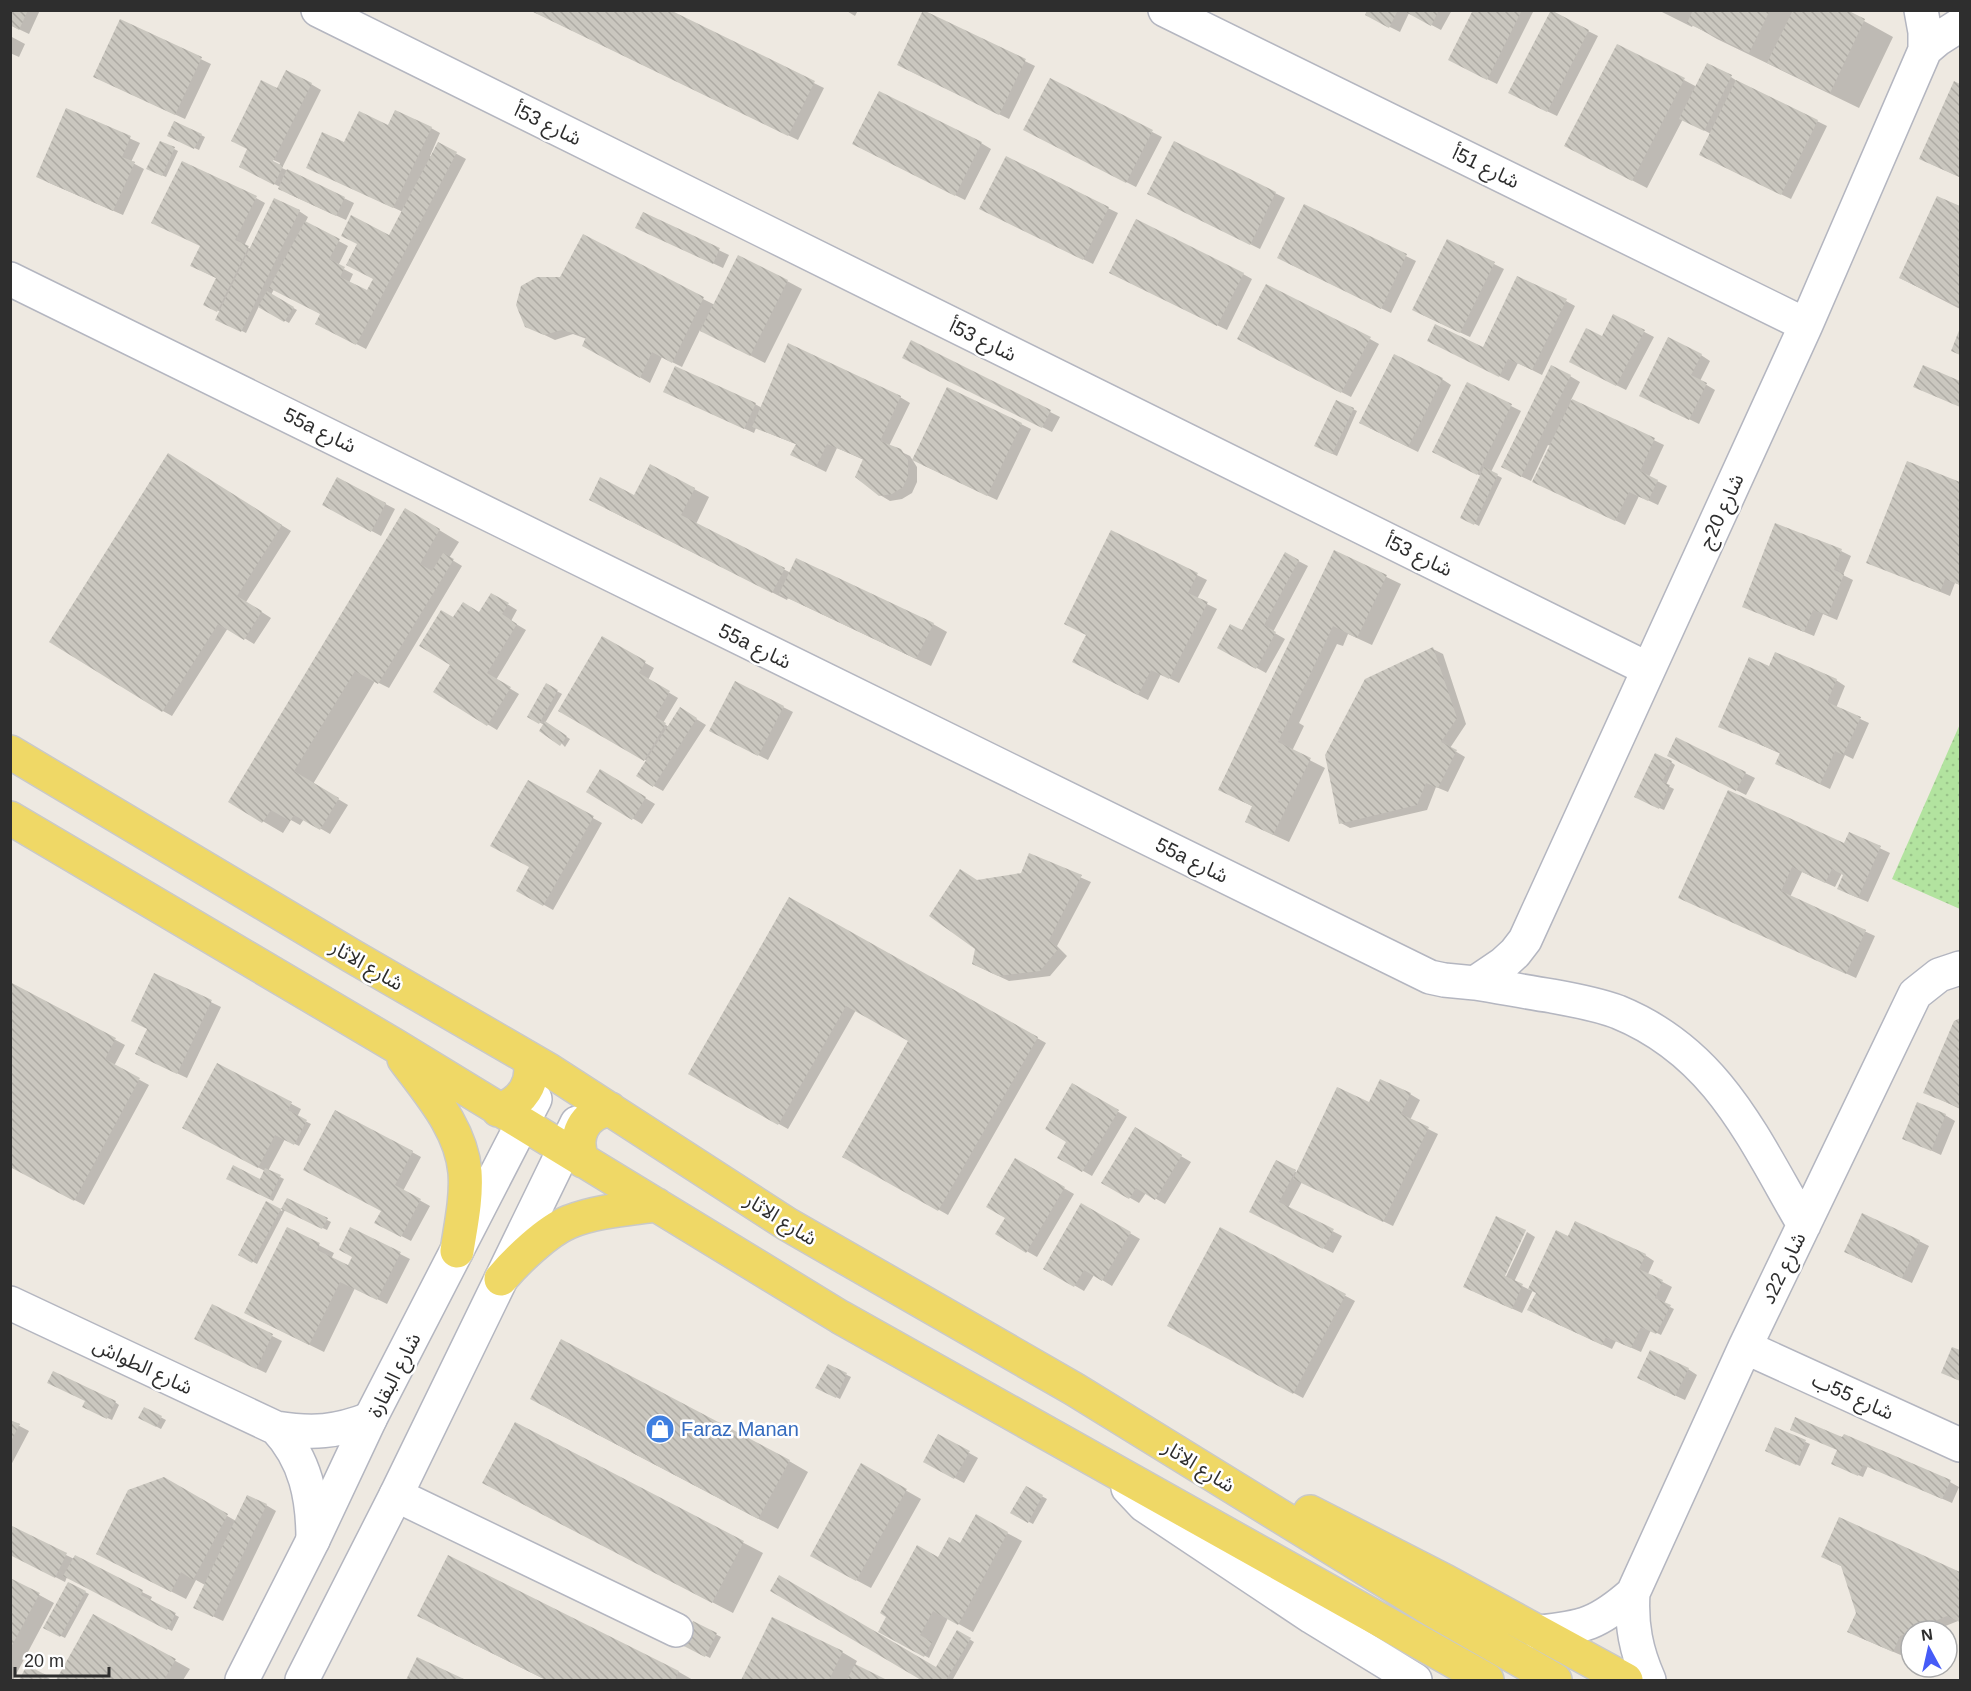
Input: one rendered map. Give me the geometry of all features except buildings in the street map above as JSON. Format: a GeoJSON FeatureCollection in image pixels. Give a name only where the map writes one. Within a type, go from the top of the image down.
{"type":"FeatureCollection","features":[{"type":"Feature","properties":{"kind":"main road","name":"شارع الاثار"},"geometry":{"type":"LineString","coordinates":[[10,752],[539,1065],[787,1224],[1074,1389],[1434,1611],[1555,1680]]}},
{"type":"Feature","properties":{"kind":"main road"},"geometry":{"type":"LineString","coordinates":[[10,818],[394,1045],[850,1322],[1487,1680]]}},
{"type":"Feature","properties":{"kind":"main road"},"geometry":{"type":"LineString","coordinates":[[394,1045],[448,1120],[459,1143],[465,1171],[458,1251]]}},
{"type":"Feature","properties":{"kind":"main road"},"geometry":{"type":"LineString","coordinates":[[501,1280],[516,1261],[568,1223],[602,1214],[657,1205]]}},
{"type":"Feature","properties":{"kind":"main road"},"geometry":{"type":"LineString","coordinates":[[1219,1479],[1282,1497],[1445,1581],[1626,1680]]}},
{"type":"Feature","properties":{"kind":"street","name":"شارع 53أ"},"geometry":{"type":"LineString","coordinates":[[318,10],[1648,669]]}},
{"type":"Feature","properties":{"kind":"street","name":"شارع 51أ"},"geometry":{"type":"LineString","coordinates":[[1165,10],[1806,325]]}},
{"type":"Feature","properties":{"kind":"street","name":"شارع 20ج"},"geometry":{"type":"LineString","coordinates":[[1475,982],[1503,964],[1525,940],[1806,325],[1924,50],[1925,32],[1921,10]]}},
{"type":"Feature","properties":{"kind":"street"},"geometry":{"type":"LineString","coordinates":[[1924,50],[1960,26]]}},
{"type":"Feature","properties":{"kind":"street","name":"55a شارع"},"geometry":{"type":"LineString","coordinates":[[10,279],[1420,972],[1444,981],[1475,982],[1586,1002],[1617,1012],[1647,1026],[1675,1044],[1698,1063],[1724,1093],[1804,1225]]}},
{"type":"Feature","properties":{"kind":"street","name":"شارع 22د"},"geometry":{"type":"LineString","coordinates":[[1649,1680],[1640,1661],[1634,1638],[1631,1616],[1633,1593],[1745,1347],[1915,994],[1939,975],[1960,968]]}},
{"type":"Feature","properties":{"kind":"street","name":"شارع البقارة"},"geometry":{"type":"LineString","coordinates":[[243,1680],[370,1419],[458,1251],[510,1117],[539,1065]]}},
{"type":"Feature","properties":{"kind":"street"},"geometry":{"type":"LineString","coordinates":[[302,1680],[501,1280],[573,1155],[600,1103]]}},
{"type":"Feature","properties":{"kind":"street","name":"شارع الطواش"},"geometry":{"type":"LineString","coordinates":[[10,1304],[276,1428],[300,1432],[324,1432],[348,1428],[370,1419]]}},
{"type":"Feature","properties":{"kind":"street","name":"شارع 55ب"},"geometry":{"type":"LineString","coordinates":[[1745,1347],[1960,1445]]}},
{"type":"Feature","properties":{"kind":"street","name":"شارع الطواش"},"geometry":{"type":"LineString","coordinates":[[276,1428],[288,1440],[306,1476],[313,1515],[313,1540]]}},
{"type":"Feature","properties":{"kind":"street"},"geometry":{"type":"LineString","coordinates":[[1118,1471],[1129,1489],[1144,1504],[1312,1617],[1415,1680]]}},
{"type":"Feature","properties":{"kind":"street"},"geometry":{"type":"LineString","coordinates":[[396,1495],[676,1630]]}},
{"type":"Feature","properties":{"kind":"street","name":"شارع 22د"},"geometry":{"type":"LineString","coordinates":[[1538,1632],[1569,1630],[1594,1622],[1612,1611],[1633,1593]]}},
{"type":"Feature","properties":{"kind":"green space"},"geometry":{"type":"Polygon","coordinates":[[[1960,724],[1960,909],[1892,879],[1960,724]]]}},
{"type":"Feature","properties":{"kind":"place","name":"Faraz Manan"},"geometry":{"type":"Point","coordinates":[660,1429]}}]}
